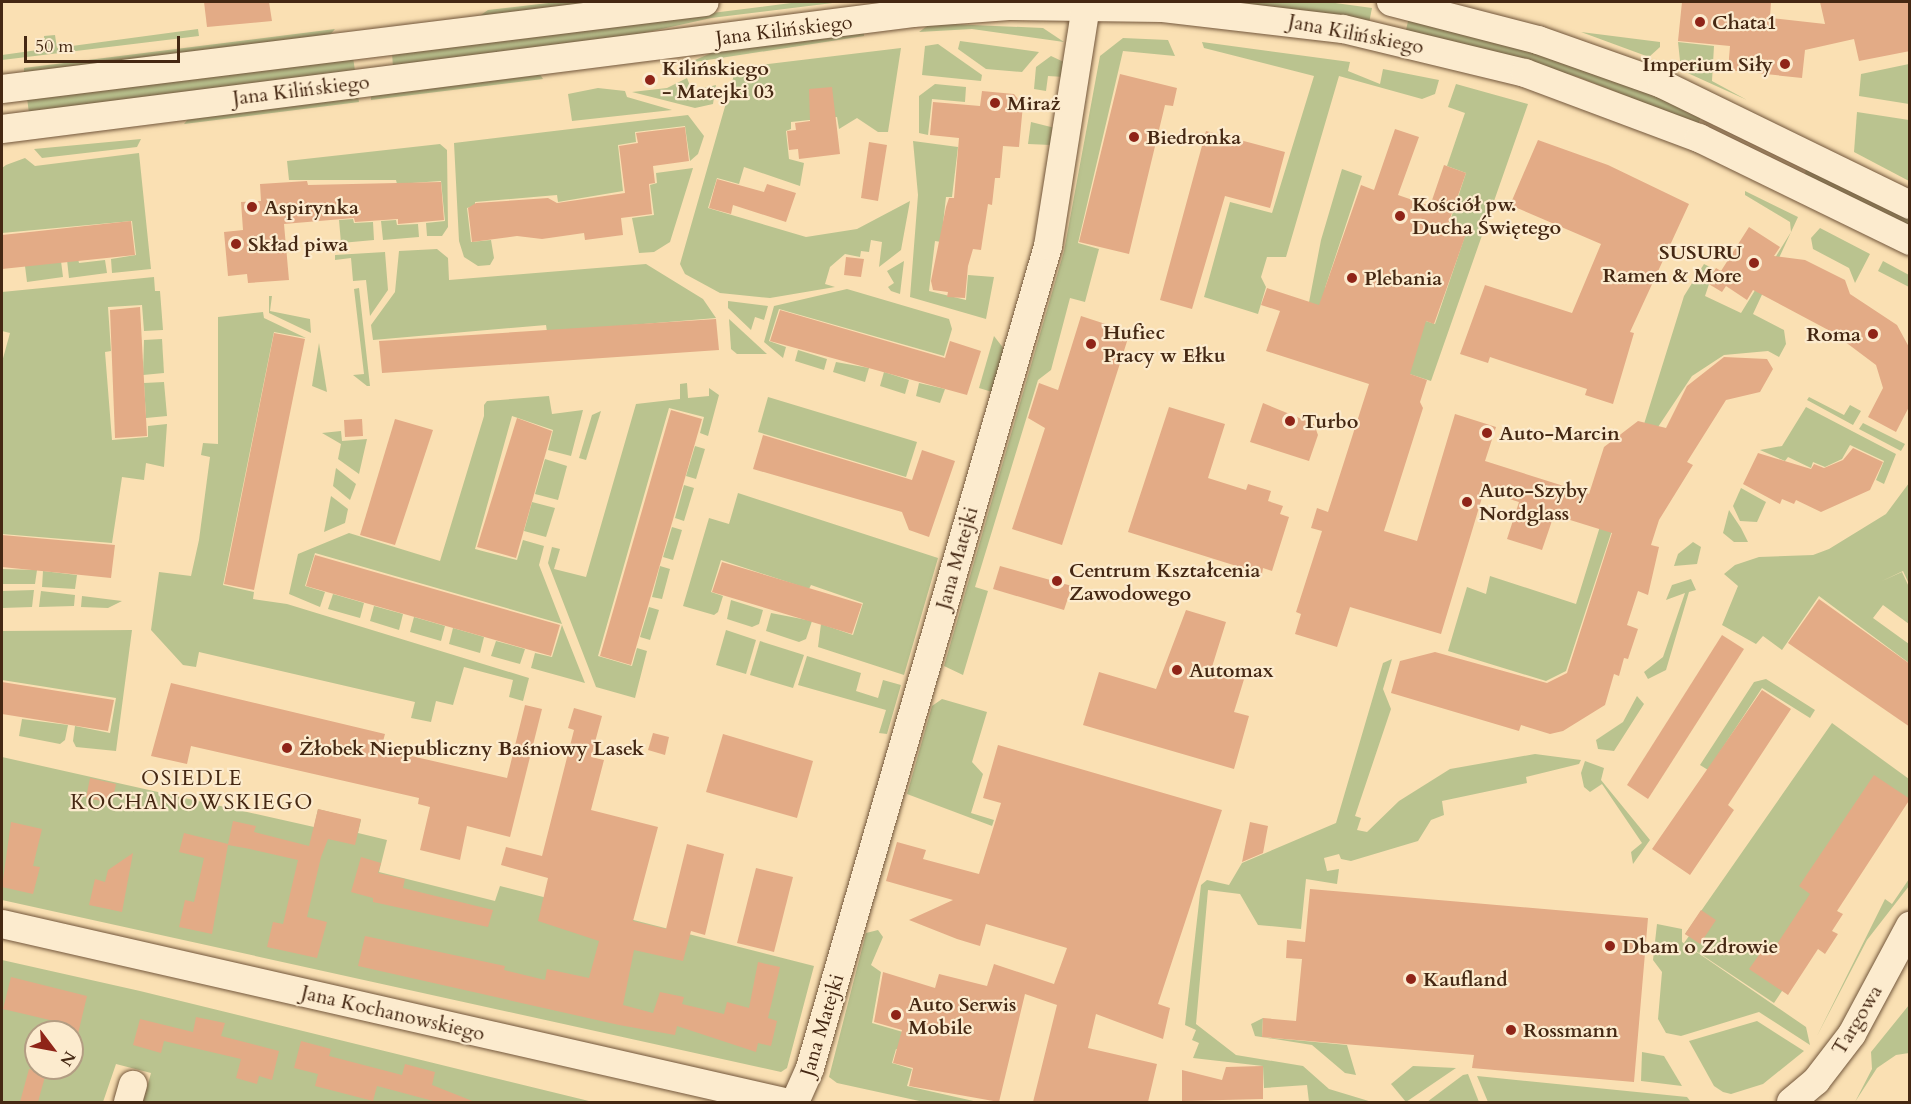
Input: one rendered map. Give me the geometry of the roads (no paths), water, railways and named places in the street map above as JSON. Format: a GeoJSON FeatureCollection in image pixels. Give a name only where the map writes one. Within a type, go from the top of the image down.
{"type":"FeatureCollection","features":[{"type":"Feature","properties":{"kind":"street","name":"Jana Kilińskiego"},"geometry":{"type":"LineString","coordinates":[[2,89],[705,2]]}},
{"type":"Feature","properties":{"kind":"street","name":"Jana Kilińskiego"},"geometry":{"type":"LineString","coordinates":[[1390,2],[1582,55],[1662,84],[1777,137],[1910,205]]}},
{"type":"Feature","properties":{"kind":"street","name":"Jana Kilińskiego"},"geometry":{"type":"LineString","coordinates":[[2,129],[914,7],[1086,5],[1293,21],[1456,55],[1593,95],[1762,167],[1910,242]]}},
{"type":"Feature","properties":{"kind":"street","name":"Jana Matejki"},"geometry":{"type":"LineString","coordinates":[[795,1102],[810,1068],[1047,246],[1086,5]]}},
{"type":"Feature","properties":{"kind":"street"},"geometry":{"type":"LineString","coordinates":[[1762,167],[1777,137]]}},
{"type":"Feature","properties":{"kind":"street","name":"Jana Kochanowskiego"},"geometry":{"type":"LineString","coordinates":[[2,924],[785,1102]]}},
{"type":"Feature","properties":{"kind":"street","name":"Targowa"},"geometry":{"type":"LineString","coordinates":[[1791,1102],[1816,1081],[1852,1034],[1910,926]]}},
{"type":"Feature","properties":{"kind":"place","name":"Chata1"},"geometry":{"type":"Point","coordinates":[1700,22]}},
{"type":"Feature","properties":{"kind":"place","name":"Imperium Siły"},"geometry":{"type":"Point","coordinates":[1785,64]}},
{"type":"Feature","properties":{"kind":"place","name":"Kilińskiego - Matejki 03"},"geometry":{"type":"Point","coordinates":[650,80]}},
{"type":"Feature","properties":{"kind":"place","name":"Miraż"},"geometry":{"type":"Point","coordinates":[995,103]}},
{"type":"Feature","properties":{"kind":"place","name":"Biedronka"},"geometry":{"type":"Point","coordinates":[1134,137]}},
{"type":"Feature","properties":{"kind":"place","name":"Aspirynka"},"geometry":{"type":"Point","coordinates":[252,207]}},
{"type":"Feature","properties":{"kind":"place","name":"Kościół pw. Ducha Świętego"},"geometry":{"type":"Point","coordinates":[1400,216]}},
{"type":"Feature","properties":{"kind":"place","name":"Skład piwa"},"geometry":{"type":"Point","coordinates":[236,244]}},
{"type":"Feature","properties":{"kind":"place","name":"SUSURU Ramen & More"},"geometry":{"type":"Point","coordinates":[1754,263]}},
{"type":"Feature","properties":{"kind":"place","name":"Plebania"},"geometry":{"type":"Point","coordinates":[1352,278]}},
{"type":"Feature","properties":{"kind":"place","name":"Roma"},"geometry":{"type":"Point","coordinates":[1873,334]}},
{"type":"Feature","properties":{"kind":"place","name":"Hufiec Pracy w Ełku"},"geometry":{"type":"Point","coordinates":[1091,344]}},
{"type":"Feature","properties":{"kind":"place","name":"Turbo"},"geometry":{"type":"Point","coordinates":[1290,421]}},
{"type":"Feature","properties":{"kind":"place","name":"Auto-Marcin"},"geometry":{"type":"Point","coordinates":[1487,433]}},
{"type":"Feature","properties":{"kind":"place","name":"Auto-Szyby Nordglass"},"geometry":{"type":"Point","coordinates":[1467,502]}},
{"type":"Feature","properties":{"kind":"place","name":"Centrum Kształcenia Zawodowego"},"geometry":{"type":"Point","coordinates":[1057,581]}},
{"type":"Feature","properties":{"kind":"place","name":"Automax"},"geometry":{"type":"Point","coordinates":[1177,670]}},
{"type":"Feature","properties":{"kind":"place","name":"Żłobek Niepubliczny Baśniowy Lasek"},"geometry":{"type":"Point","coordinates":[287,748]}},
{"type":"Feature","properties":{"kind":"place","name":"Dbam o Zdrowie"},"geometry":{"type":"Point","coordinates":[1610,946]}},
{"type":"Feature","properties":{"kind":"place","name":"Kaufland"},"geometry":{"type":"Point","coordinates":[1411,979]}},
{"type":"Feature","properties":{"kind":"place","name":"Auto Serwis Mobile"},"geometry":{"type":"Point","coordinates":[896,1015]}},
{"type":"Feature","properties":{"kind":"place","name":"Rossmann"},"geometry":{"type":"Point","coordinates":[1511,1030]}},
{"type":"Feature","properties":{"kind":"district","name":"OSIEDLE KOCHANOWSKIEGO"},"geometry":{"type":"Point","coordinates":[192,791]}}]}
